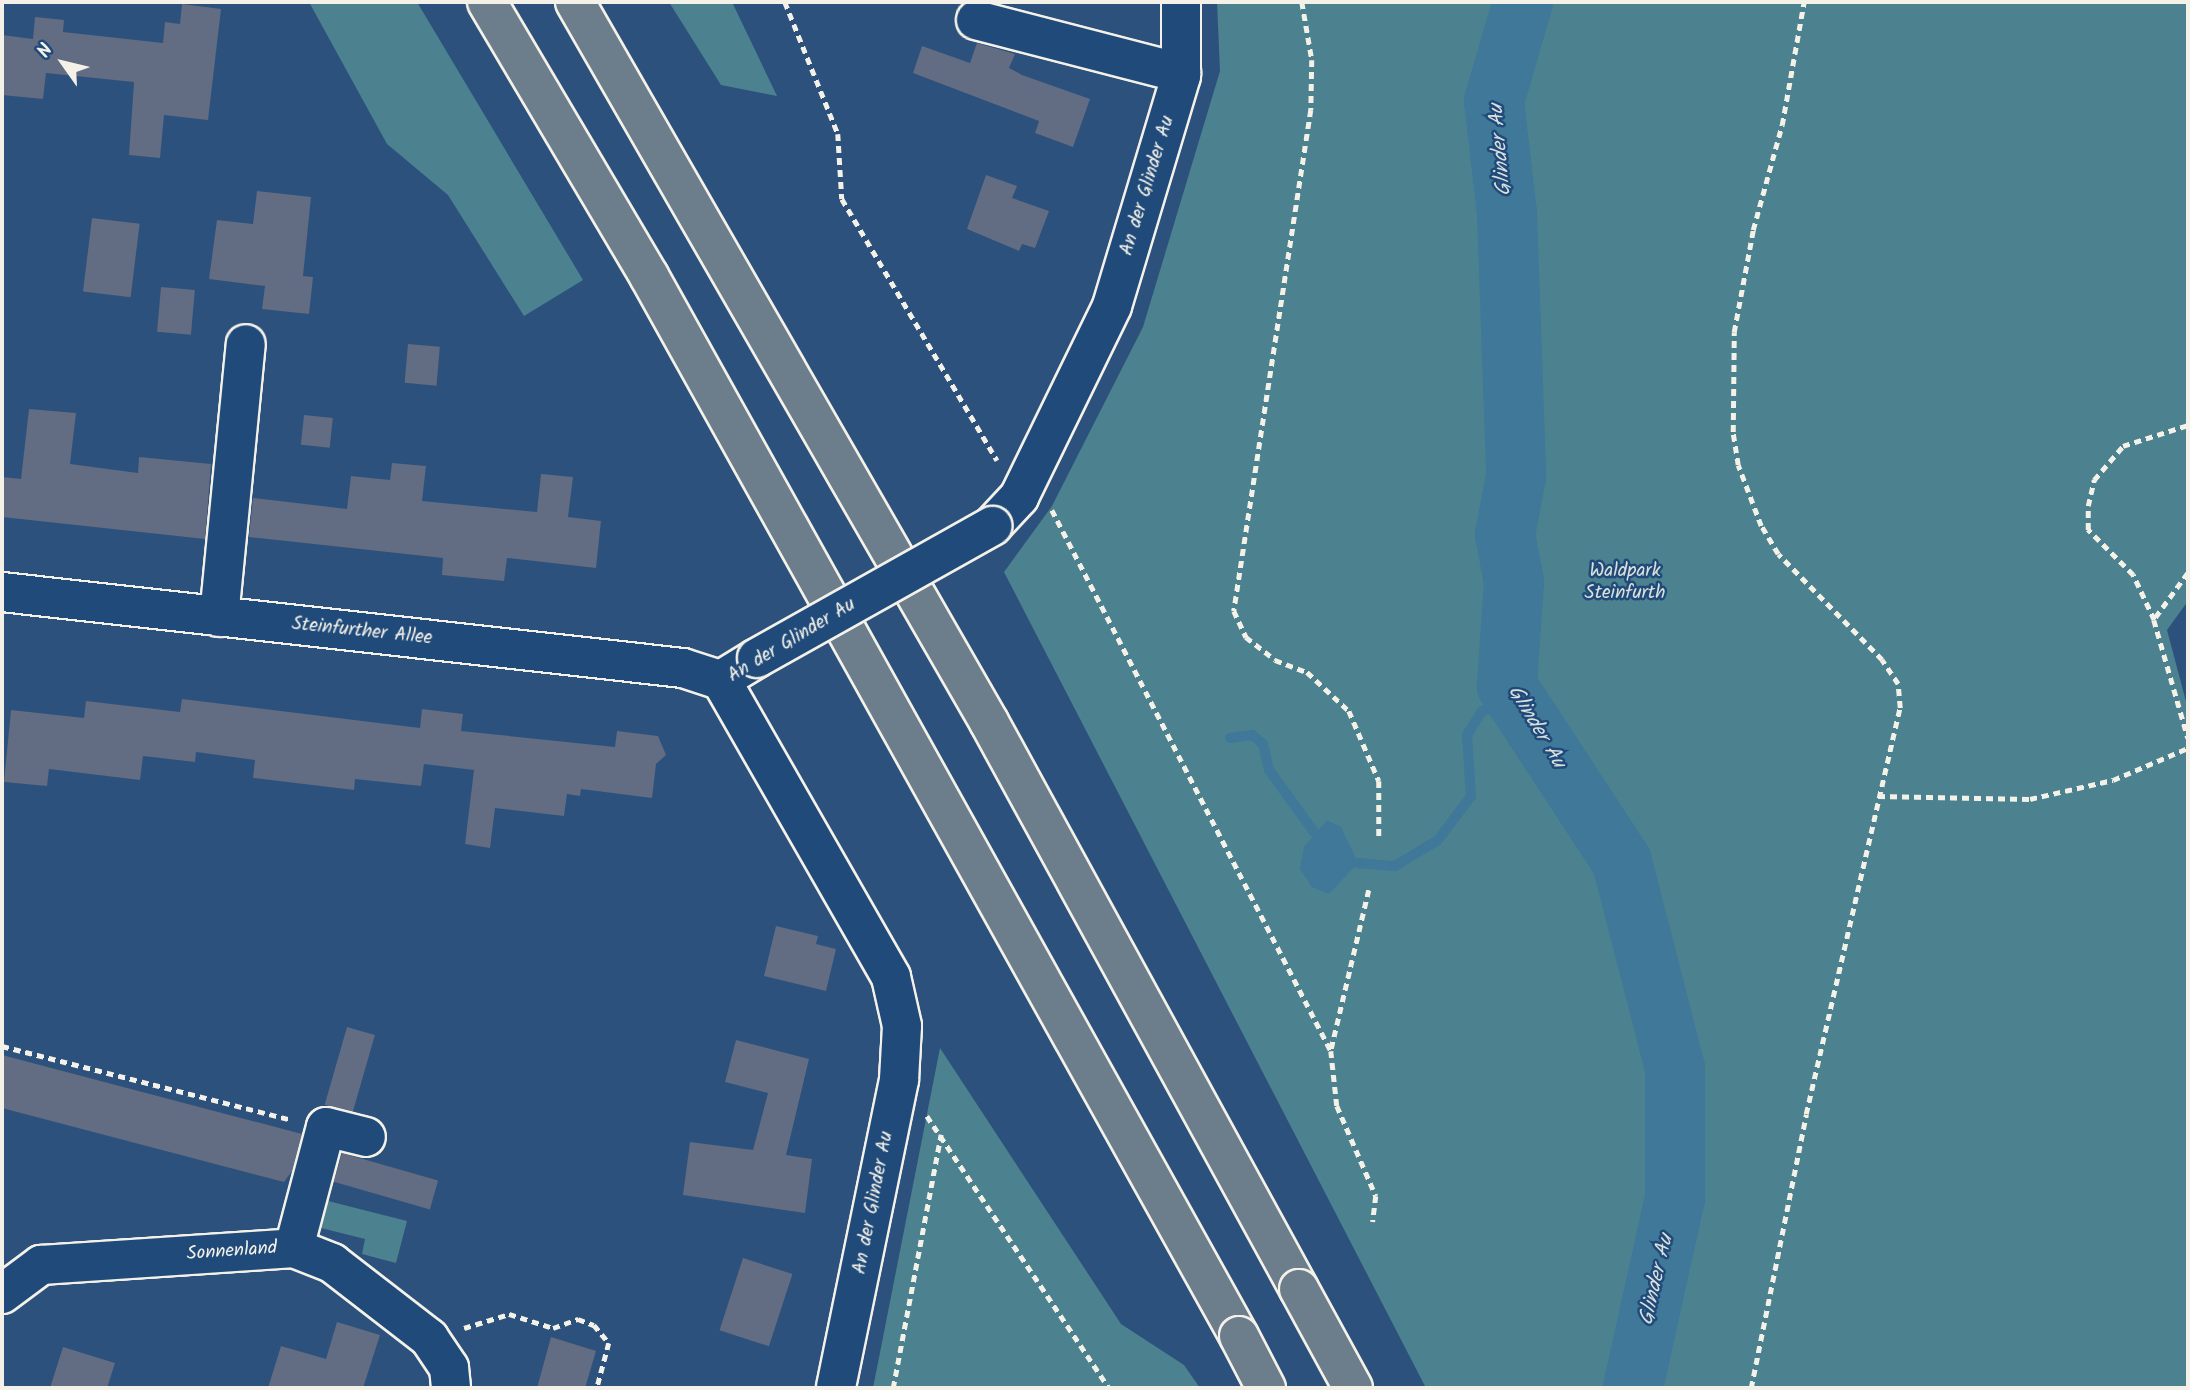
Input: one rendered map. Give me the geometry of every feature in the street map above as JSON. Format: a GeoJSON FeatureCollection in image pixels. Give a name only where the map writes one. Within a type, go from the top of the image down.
{"type":"FeatureCollection","features":[{"type":"Feature","properties":{"kind":"highway"},"geometry":{"type":"LineString","coordinates":[[487,2],[649,276],[1266,1388]]}},
{"type":"Feature","properties":{"kind":"highway"},"geometry":{"type":"LineString","coordinates":[[575,2],[989,722],[1353,1388]]}},
{"type":"Feature","properties":{"kind":"street","name":"An der Glinder Au"},"geometry":{"type":"LineString","coordinates":[[836,1388],[899,1080],[902,1026],[891,977],[722,680],[992,526],[1025,483],[1112,306],[1181,74],[1181,2]]}},
{"type":"Feature","properties":{"kind":"street"},"geometry":{"type":"LineString","coordinates":[[976,20],[1181,74]]}},
{"type":"Feature","properties":{"kind":"street"},"geometry":{"type":"LineString","coordinates":[[219,617],[246,344]]}},
{"type":"Feature","properties":{"kind":"street","name":"Steinfurther Allee"},"geometry":{"type":"LineString","coordinates":[[2,592],[683,668],[722,680]]}},
{"type":"Feature","properties":{"kind":"street"},"geometry":{"type":"LineString","coordinates":[[294,1248],[326,1127],[366,1137]]}},
{"type":"Feature","properties":{"kind":"street","name":"Sonnenland"},"geometry":{"type":"LineString","coordinates":[[2,1294],[41,1265],[294,1248],[332,1263],[429,1338],[449,1368],[451,1388]]}},
{"type":"Feature","properties":{"kind":"path"},"geometry":{"type":"LineString","coordinates":[[785,2],[838,134],[842,199],[1025,483],[1331,1051]]}},
{"type":"Feature","properties":{"kind":"path"},"geometry":{"type":"LineString","coordinates":[[1302,2],[1312,60],[1311,110],[1234,611],[1246,637],[1275,660],[1307,672],[1349,711],[1379,781],[1379,837]]}},
{"type":"Feature","properties":{"kind":"path"},"geometry":{"type":"LineString","coordinates":[[1751,1388],[1878,796],[1900,708],[1898,684],[1882,660],[1779,554],[1748,496],[1732,432],[1734,332],[1753,230],[1782,125],[1804,2]]}},
{"type":"Feature","properties":{"kind":"path"},"geometry":{"type":"LineString","coordinates":[[2188,425],[2123,446],[2094,480],[2088,506],[2088,530],[2133,575],[2154,620],[2188,738]]}},
{"type":"Feature","properties":{"kind":"path"},"geometry":{"type":"LineString","coordinates":[[2154,620],[2188,573]]}},
{"type":"Feature","properties":{"kind":"path"},"geometry":{"type":"LineString","coordinates":[[1878,796],[2030,799],[2113,780],[2188,748]]}},
{"type":"Feature","properties":{"kind":"path"},"geometry":{"type":"LineString","coordinates":[[1368,890],[1331,1051],[1337,1106],[1376,1196],[1373,1222]]}},
{"type":"Feature","properties":{"kind":"path"},"geometry":{"type":"LineString","coordinates":[[2,1046],[303,1123]]}},
{"type":"Feature","properties":{"kind":"path"},"geometry":{"type":"LineString","coordinates":[[899,1080],[941,1134],[1109,1388]]}},
{"type":"Feature","properties":{"kind":"path"},"geometry":{"type":"LineString","coordinates":[[893,1388],[941,1134]]}},
{"type":"Feature","properties":{"kind":"path"},"geometry":{"type":"LineString","coordinates":[[429,1338],[509,1314],[553,1328],[578,1319],[594,1325],[609,1343],[597,1388]]}},
{"type":"Feature","properties":{"kind":"green space"},"geometry":{"type":"Polygon","coordinates":[[[309,2],[417,2],[583,280],[524,316],[448,195],[387,144],[309,2]]]}},
{"type":"Feature","properties":{"kind":"green space"},"geometry":{"type":"Polygon","coordinates":[[[669,2],[732,2],[777,96],[721,85],[669,2]]]}},
{"type":"Feature","properties":{"kind":"green space","name":"Waldpark Steinfurth"},"geometry":{"type":"Polygon","coordinates":[[[1217,2],[2188,2],[2188,601],[2167,630],[2188,709],[2188,1388],[1426,1388],[1004,572],[1052,506],[1143,327],[1220,71],[1217,2]]]}},
{"type":"Feature","properties":{"kind":"green space"},"geometry":{"type":"Polygon","coordinates":[[[940,1048],[1121,1324],[1184,1365],[1200,1388],[873,1388],[940,1048]]]}},
{"type":"Feature","properties":{"kind":"green space"},"geometry":{"type":"Polygon","coordinates":[[[328,1201],[407,1221],[396,1263],[362,1254],[365,1239],[321,1228],[328,1201]]]}},
{"type":"Feature","properties":{"kind":"water"},"geometry":{"type":"Polygon","coordinates":[[[1327,820],[1341,827],[1358,863],[1329,894],[1312,887],[1300,869],[1304,847],[1327,820]]]}},
{"type":"Feature","properties":{"kind":"building"},"geometry":{"type":"Polygon","coordinates":[[[182,4],[221,9],[208,120],[164,115],[160,158],[129,155],[134,82],[46,73],[43,99],[2,95],[2,35],[33,39],[35,17],[64,20],[63,32],[163,43],[165,22],[180,24],[182,4]]]}},
{"type":"Feature","properties":{"kind":"building"},"geometry":{"type":"Polygon","coordinates":[[[977,43],[1015,54],[1009,68],[1022,75],[1090,99],[1073,147],[1035,133],[1039,121],[913,73],[922,46],[970,63],[977,43]]]}},
{"type":"Feature","properties":{"kind":"building"},"geometry":{"type":"Polygon","coordinates":[[[986,175],[1017,186],[1012,198],[1049,211],[1035,248],[1022,244],[1019,251],[967,229],[986,175]]]}},
{"type":"Feature","properties":{"kind":"building"},"geometry":{"type":"Polygon","coordinates":[[[257,191],[311,197],[303,276],[313,277],[309,314],[262,309],[265,286],[209,279],[217,220],[253,224],[257,191]]]}},
{"type":"Feature","properties":{"kind":"building"},"geometry":{"type":"Polygon","coordinates":[[[92,218],[140,224],[131,297],[83,291],[92,218]]]}},
{"type":"Feature","properties":{"kind":"building"},"geometry":{"type":"Polygon","coordinates":[[[161,287],[195,290],[191,335],[157,332],[161,287]]]}},
{"type":"Feature","properties":{"kind":"building"},"geometry":{"type":"Polygon","coordinates":[[[408,344],[440,347],[436,386],[405,383],[408,344]]]}},
{"type":"Feature","properties":{"kind":"building"},"geometry":{"type":"Polygon","coordinates":[[[29,409],[76,413],[70,464],[138,473],[139,457],[211,464],[205,539],[2,517],[2,477],[21,479],[29,409]]]}},
{"type":"Feature","properties":{"kind":"building"},"geometry":{"type":"Polygon","coordinates":[[[304,415],[333,418],[330,448],[301,445],[304,415]]]}},
{"type":"Feature","properties":{"kind":"building"},"geometry":{"type":"Polygon","coordinates":[[[392,463],[426,466],[422,501],[537,512],[541,474],[573,477],[568,517],[601,521],[596,568],[507,558],[504,581],[442,575],[443,558],[249,537],[253,498],[347,509],[351,476],[390,480],[392,463]]]}},
{"type":"Feature","properties":{"kind":"building"},"geometry":{"type":"Polygon","coordinates":[[[182,699],[420,728],[422,709],[463,714],[461,731],[615,747],[617,731],[658,736],[666,755],[656,764],[652,798],[581,789],[580,796],[567,794],[564,816],[495,808],[490,848],[465,844],[474,770],[424,764],[421,786],[355,779],[354,790],[253,778],[255,760],[196,752],[195,762],[143,756],[140,780],[49,769],[47,786],[4,782],[11,710],[84,718],[86,701],[180,712],[182,699]]]}},
{"type":"Feature","properties":{"kind":"building"},"geometry":{"type":"Polygon","coordinates":[[[776,926],[818,936],[816,944],[836,949],[826,991],[764,976],[776,926]]]}},
{"type":"Feature","properties":{"kind":"building"},"geometry":{"type":"Polygon","coordinates":[[[347,1027],[375,1035],[353,1113],[325,1105],[347,1027]]]}},
{"type":"Feature","properties":{"kind":"building"},"geometry":{"type":"Polygon","coordinates":[[[736,1040],[809,1059],[786,1155],[812,1159],[805,1213],[683,1195],[690,1142],[753,1150],[768,1093],[725,1082],[736,1040]]]}},
{"type":"Feature","properties":{"kind":"building"},"geometry":{"type":"Polygon","coordinates":[[[2,1055],[302,1134],[292,1171],[284,1182],[2,1108],[2,1055]]]}},
{"type":"Feature","properties":{"kind":"building"},"geometry":{"type":"Polygon","coordinates":[[[342,1153],[438,1181],[430,1209],[334,1182],[342,1153]]]}},
{"type":"Feature","properties":{"kind":"building"},"geometry":{"type":"Polygon","coordinates":[[[743,1258],[792,1274],[769,1346],[720,1330],[743,1258]]]}},
{"type":"Feature","properties":{"kind":"building"},"geometry":{"type":"Polygon","coordinates":[[[337,1322],[380,1335],[363,1388],[268,1388],[281,1346],[326,1359],[337,1322]]]}},
{"type":"Feature","properties":{"kind":"building"},"geometry":{"type":"Polygon","coordinates":[[[551,1337],[596,1351],[585,1388],[537,1388],[551,1337]]]}},
{"type":"Feature","properties":{"kind":"building"},"geometry":{"type":"Polygon","coordinates":[[[63,1347],[115,1363],[107,1388],[50,1388],[63,1347]]]}},
{"type":"Feature","properties":{"kind":"waterway","name":"Glinder Au"},"geometry":{"type":"LineString","coordinates":[[1523,2],[1494,101],[1507,213],[1516,477],[1505,534],[1514,582],[1507,686],[1622,862],[1675,1069],[1675,1198],[1633,1388]]}},
{"type":"Feature","properties":{"kind":"waterway"},"geometry":{"type":"LineString","coordinates":[[1358,863],[1395,866],[1438,840],[1471,796],[1467,735],[1482,711],[1502,706],[1524,712]]}},
{"type":"Feature","properties":{"kind":"waterway"},"geometry":{"type":"LineString","coordinates":[[1230,738],[1252,735],[1263,744],[1269,770],[1314,832]]}}]}
